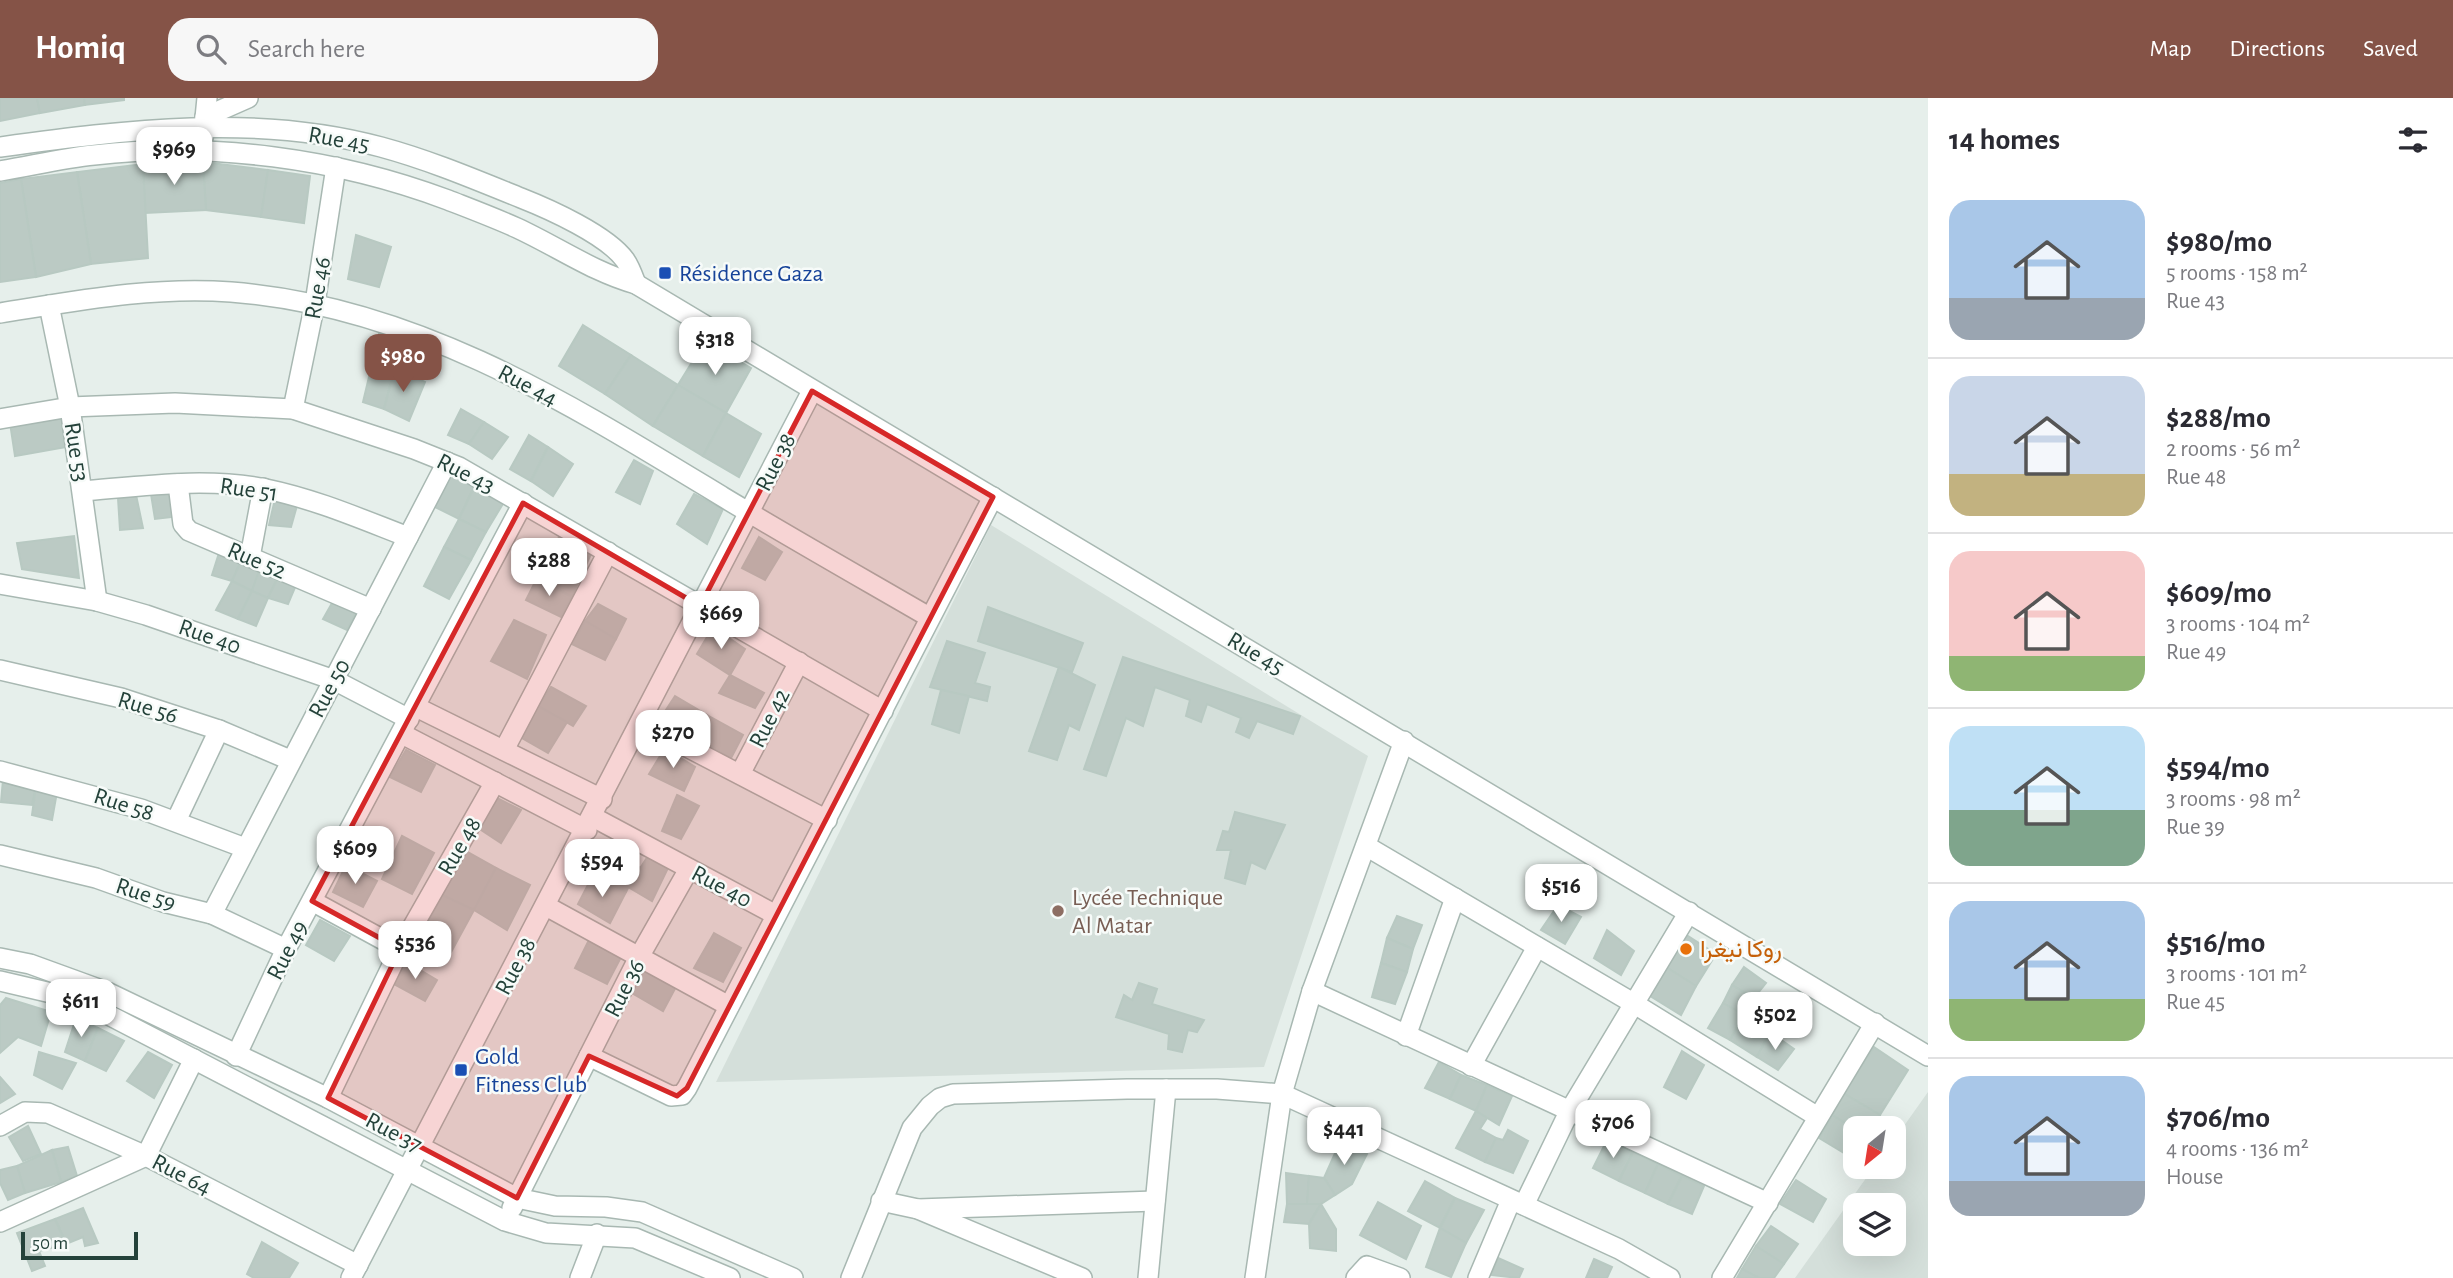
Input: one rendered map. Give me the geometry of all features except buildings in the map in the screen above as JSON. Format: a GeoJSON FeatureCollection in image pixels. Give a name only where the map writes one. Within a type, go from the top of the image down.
{"type":"FeatureCollection","features":[{"type":"Feature","properties":{"kind":"street"},"geometry":{"type":"LineString","coordinates":[[202,150],[205,114],[248,98]]}},
{"type":"Feature","properties":{"kind":"street","name":"Rue 45"},"geometry":{"type":"LineString","coordinates":[[0,147],[129,130],[205,114],[379,146],[462,172],[533,202],[605,241],[625,259],[636,284]]}},
{"type":"Feature","properties":{"kind":"street","name":"Rue 45"},"geometry":{"type":"LineString","coordinates":[[0,171],[94,155],[202,150],[336,167],[448,200],[517,228],[604,275],[636,284],[1928,1056]]}},
{"type":"Feature","properties":{"kind":"street","name":"Rue 46"},"geometry":{"type":"LineString","coordinates":[[293,409],[315,303],[336,167]]}},
{"type":"Feature","properties":{"kind":"street","name":"Rue 44"},"geometry":{"type":"LineString","coordinates":[[0,313],[113,295],[172,291],[230,292],[315,303],[382,320],[493,365],[632,442],[929,617]]}},
{"type":"Feature","properties":{"kind":"street","name":"Rue 53"},"geometry":{"type":"LineString","coordinates":[[49,305],[70,407],[97,601]]}},
{"type":"Feature","properties":{"kind":"street","name":"Rue 38"},"geometry":{"type":"LineString","coordinates":[[355,1272],[812,391]]}},
{"type":"Feature","properties":{"kind":"street","name":"Rue 43"},"geometry":{"type":"LineString","coordinates":[[0,419],[70,407],[202,403],[293,409],[447,462],[883,711]]}},
{"type":"Feature","properties":{"kind":"street","name":"Rue 50"},"geometry":{"type":"LineString","coordinates":[[212,914],[447,462]]}},
{"type":"Feature","properties":{"kind":"street","name":"Rue 51"},"geometry":{"type":"LineString","coordinates":[[83,491],[178,484],[263,488],[318,502],[408,537]]}},
{"type":"Feature","properties":{"kind":"street","name":"Rue 52"},"geometry":{"type":"LineString","coordinates":[[178,484],[185,528],[371,609]]}},
{"type":"Feature","properties":{"kind":"street"},"geometry":{"type":"LineString","coordinates":[[250,557],[263,488]]}},
{"type":"Feature","properties":{"kind":"street"},"geometry":{"type":"LineString","coordinates":[[589,1056],[677,1096],[687,1088],[993,497]]}},
{"type":"Feature","properties":{"kind":"street","name":"Rue 49"},"geometry":{"type":"LineString","coordinates":[[236,1056],[286,949],[523,503]]}},
{"type":"Feature","properties":{"kind":"street"},"geometry":{"type":"LineString","coordinates":[[504,750],[608,552]]}},
{"type":"Feature","properties":{"kind":"street","name":"Rue 40"},"geometry":{"type":"LineString","coordinates":[[0,584],[97,601],[274,657],[334,680],[409,720],[495,782],[690,869],[776,915]]}},
{"type":"Feature","properties":{"kind":"street","name":"Rue 42"},"geometry":{"type":"LineString","coordinates":[[740,774],[799,662]]}},
{"type":"Feature","properties":{"kind":"street","name":"Rue 56"},"geometry":{"type":"LineString","coordinates":[[0,670],[121,698],[219,730],[290,760]]}},
{"type":"Feature","properties":{"kind":"street","name":"Rue 40"},"geometry":{"type":"LineString","coordinates":[[409,720],[504,750],[602,799]]}},
{"type":"Feature","properties":{"kind":"street"},"geometry":{"type":"LineString","coordinates":[[640,723],[827,820]]}},
{"type":"Feature","properties":{"kind":"street"},"geometry":{"type":"LineString","coordinates":[[176,821],[219,730]]}},
{"type":"Feature","properties":{"kind":"street"},"geometry":{"type":"LineString","coordinates":[[1255,1278],[1282,1094],[1312,991],[1404,741]]}},
{"type":"Feature","properties":{"kind":"street","name":"Rue 58"},"geometry":{"type":"LineString","coordinates":[[0,771],[75,789],[176,821],[244,848]]}},
{"type":"Feature","properties":{"kind":"street","name":"Rue 48"},"geometry":{"type":"LineString","coordinates":[[328,1097],[400,950],[495,782]]}},
{"type":"Feature","properties":{"kind":"street"},"geometry":{"type":"LineString","coordinates":[[1366,846],[1633,1003],[1818,1117]]}},
{"type":"Feature","properties":{"kind":"street","name":"Rue 59"},"geometry":{"type":"LineString","coordinates":[[0,855],[96,878],[163,902],[212,914],[286,949]]}},
{"type":"Feature","properties":{"kind":"street","name":"Rue 36"},"geometry":{"type":"LineString","coordinates":[[505,1221],[639,957],[690,869]]}},
{"type":"Feature","properties":{"kind":"street"},"geometry":{"type":"LineString","coordinates":[[1406,1036],[1455,898]]}},
{"type":"Feature","properties":{"kind":"street"},"geometry":{"type":"LineString","coordinates":[[312,901],[400,950]]}},
{"type":"Feature","properties":{"kind":"street"},"geometry":{"type":"LineString","coordinates":[[547,906],[729,1006]]}},
{"type":"Feature","properties":{"kind":"street"},"geometry":{"type":"LineString","coordinates":[[1478,1278],[1569,1112],[1689,912]]}},
{"type":"Feature","properties":{"kind":"street"},"geometry":{"type":"LineString","coordinates":[[1471,1066],[1537,947]]}},
{"type":"Feature","properties":{"kind":"street"},"geometry":{"type":"LineString","coordinates":[[0,981],[5,959]]}},
{"type":"Feature","properties":{"kind":"street","name":"Rue 37"},"geometry":{"type":"LineString","coordinates":[[5,959],[107,992],[236,1056],[328,1097],[517,1198],[555,1206],[606,1207],[642,1212],[793,1278]]}},
{"type":"Feature","properties":{"kind":"street","name":"Rue 37"},"geometry":{"type":"LineString","coordinates":[[0,981],[64,996],[194,1059],[505,1221],[546,1233],[635,1238],[693,1271],[730,1278]]}},
{"type":"Feature","properties":{"kind":"street"},"geometry":{"type":"LineString","coordinates":[[1312,991],[1768,1203]]}},
{"type":"Feature","properties":{"kind":"street"},"geometry":{"type":"LineString","coordinates":[[1722,1278],[1875,1023]]}},
{"type":"Feature","properties":{"kind":"street"},"geometry":{"type":"LineString","coordinates":[[0,1222],[146,1156],[194,1059]]}},
{"type":"Feature","properties":{"kind":"street"},"geometry":{"type":"LineString","coordinates":[[1148,1278],[1166,1089]]}},
{"type":"Feature","properties":{"kind":"street"},"geometry":{"type":"LineString","coordinates":[[851,1278],[912,1128],[940,1098],[953,1094],[1166,1089],[1282,1094],[1619,1250],[1670,1278]]}},
{"type":"Feature","properties":{"kind":"street","name":"Rue 64"},"geometry":{"type":"LineString","coordinates":[[0,1126],[25,1112],[42,1112],[146,1156],[355,1272]]}},
{"type":"Feature","properties":{"kind":"street"},"geometry":{"type":"LineString","coordinates":[[881,1201],[918,1209],[1082,1278]]}},
{"type":"Feature","properties":{"kind":"street"},"geometry":{"type":"LineString","coordinates":[[918,1209],[1155,1201]]}},
{"type":"Feature","properties":{"kind":"street"},"geometry":{"type":"LineString","coordinates":[[580,1278],[597,1234]]}},
{"type":"Feature","properties":{"kind":"street"},"geometry":{"type":"LineString","coordinates":[[693,1271],[708,1240]]}},
{"type":"Feature","properties":{"kind":"street"},"geometry":{"type":"LineString","coordinates":[[1356,1278],[1367,1266],[1400,1278]]}},
{"type":"Feature","properties":{"kind":"highlighted area"},"geometry":{"type":"Polygon","coordinates":[[[812,391],[993,497],[687,1088],[677,1096],[589,1056],[517,1198],[328,1098],[400,949],[312,901],[523,503],[700,606],[812,391]]]}},
{"type":"Feature","properties":{"kind":"shaded area","name":"Lycée Technique Al Matar"},"geometry":{"type":"Polygon","coordinates":[[[991,525],[1368,756],[1264,1067],[716,1082],[991,525]]]}},
{"type":"Feature","properties":{"kind":"shaded area"},"geometry":{"type":"Polygon","coordinates":[[[1928,1092],[1928,1278],[1795,1278],[1843,1211],[1843,1256],[1906,1256],[1906,1193],[1855,1193],[1865,1180],[1906,1180],[1906,1123],[1928,1092]]]}},
{"type":"Feature","properties":{"kind":"place","name":"Résidence Gaza"},"geometry":{"type":"Point","coordinates":[665,273]}},
{"type":"Feature","properties":{"kind":"place","name":"Lycée Technique Al Matar"},"geometry":{"type":"Point","coordinates":[1058,911]}},
{"type":"Feature","properties":{"kind":"place","name":"روكا نيغرا"},"geometry":{"type":"Point","coordinates":[1686,949]}},
{"type":"Feature","properties":{"kind":"place","name":"Gold Fitness Club"},"geometry":{"type":"Point","coordinates":[461,1070]}}]}
